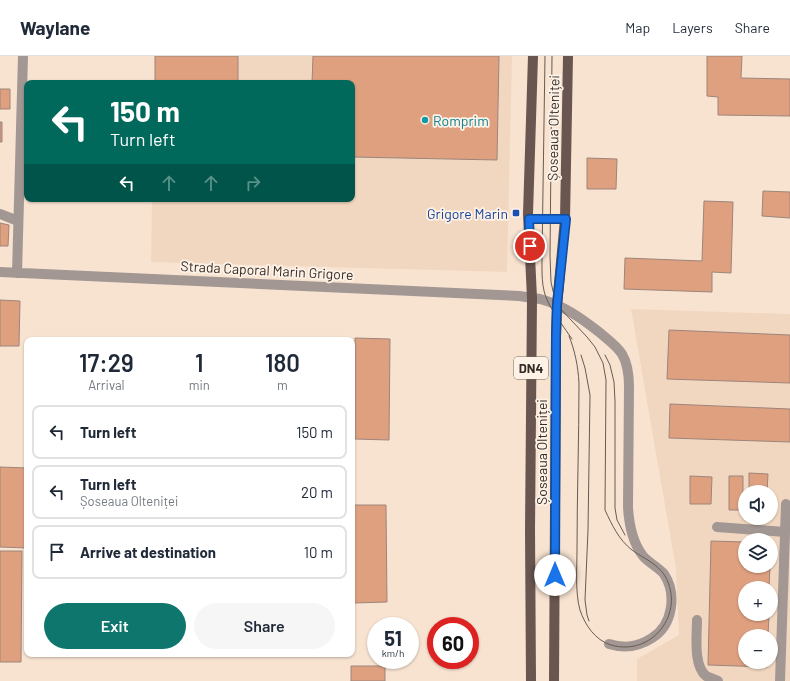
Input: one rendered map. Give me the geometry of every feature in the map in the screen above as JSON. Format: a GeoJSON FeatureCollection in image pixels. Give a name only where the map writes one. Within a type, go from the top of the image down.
{"type":"FeatureCollection","features":[{"type":"Feature","properties":{"kind":"main road","name":"Șoseaua Olteniței"},"geometry":{"type":"LineString","coordinates":[[531,681],[530,522],[532,298],[529,219],[533,56]]}},
{"type":"Feature","properties":{"kind":"main road","name":"Șoseaua Olteniței"},"geometry":{"type":"LineString","coordinates":[[554,681],[557,305],[566,219],[568,56]]}},
{"type":"Feature","properties":{"kind":"main road"},"geometry":{"type":"LineString","coordinates":[[529,219],[566,219]]}},
{"type":"Feature","properties":{"kind":"street"},"geometry":{"type":"LineString","coordinates":[[17,273],[23,56]]}},
{"type":"Feature","properties":{"kind":"street"},"geometry":{"type":"LineString","coordinates":[[0,214],[18,221]]}},
{"type":"Feature","properties":{"kind":"street","name":"Strada Caporal Marin Grigore"},"geometry":{"type":"LineString","coordinates":[[0,272],[519,296],[548,301],[571,311],[613,344],[625,360],[629,382],[628,520],[630,531],[644,558],[656,566],[664,574],[671,593],[672,604],[669,616],[664,626],[655,636],[637,645],[625,647],[609,644]]}},
{"type":"Feature","properties":{"kind":"street"},"geometry":{"type":"LineString","coordinates":[[780,681],[786,504]]}},
{"type":"Feature","properties":{"kind":"street"},"geometry":{"type":"LineString","coordinates":[[717,527],[785,532]]}},
{"type":"Feature","properties":{"kind":"street"},"geometry":{"type":"LineString","coordinates":[[697,620],[697,656],[701,670],[707,676],[718,681]]}},
{"type":"Feature","properties":{"kind":"shaded area"},"geometry":{"type":"Polygon","coordinates":[[[155,56],[512,56],[507,272],[151,262],[152,202],[355,202],[355,80],[155,80],[155,56]]]}},
{"type":"Feature","properties":{"kind":"shaded area"},"geometry":{"type":"Polygon","coordinates":[[[631,309],[790,314],[790,681],[637,681],[637,659],[679,635],[676,569],[631,309]]]}},
{"type":"Feature","properties":{"kind":"building"},"geometry":{"type":"Polygon","coordinates":[[[155,56],[238,56],[238,80],[155,80],[155,56]]]}},
{"type":"Feature","properties":{"kind":"building","name":"Romprim"},"geometry":{"type":"Polygon","coordinates":[[[313,56],[499,56],[497,160],[355,157],[355,80],[312,80],[313,56]]]}},
{"type":"Feature","properties":{"kind":"building"},"geometry":{"type":"Polygon","coordinates":[[[707,56],[742,56],[741,78],[790,79],[790,116],[718,115],[718,97],[707,96],[707,56]]]}},
{"type":"Feature","properties":{"kind":"building"},"geometry":{"type":"Polygon","coordinates":[[[0,89],[10,89],[10,109],[0,109],[0,89]]]}},
{"type":"Feature","properties":{"kind":"building"},"geometry":{"type":"Polygon","coordinates":[[[0,122],[2,122],[2,142],[0,142],[0,122]]]}},
{"type":"Feature","properties":{"kind":"building"},"geometry":{"type":"Polygon","coordinates":[[[587,158],[617,159],[616,189],[587,189],[587,158]]]}},
{"type":"Feature","properties":{"kind":"building"},"geometry":{"type":"Polygon","coordinates":[[[763,191],[790,192],[790,218],[762,216],[763,191]]]}},
{"type":"Feature","properties":{"kind":"building"},"geometry":{"type":"Polygon","coordinates":[[[704,201],[733,202],[731,273],[712,272],[712,292],[624,289],[625,258],[702,261],[704,201]]]}},
{"type":"Feature","properties":{"kind":"building"},"geometry":{"type":"Polygon","coordinates":[[[0,223],[9,225],[8,246],[0,246],[0,223]]]}},
{"type":"Feature","properties":{"kind":"building"},"geometry":{"type":"Polygon","coordinates":[[[0,300],[20,301],[19,346],[0,346],[0,300]]]}},
{"type":"Feature","properties":{"kind":"building"},"geometry":{"type":"Polygon","coordinates":[[[669,330],[790,335],[790,383],[667,379],[669,330]]]}},
{"type":"Feature","properties":{"kind":"building"},"geometry":{"type":"Polygon","coordinates":[[[355,338],[390,339],[389,440],[355,439],[355,338]]]}},
{"type":"Feature","properties":{"kind":"building"},"geometry":{"type":"Polygon","coordinates":[[[670,404],[790,409],[790,442],[669,438],[670,404]]]}},
{"type":"Feature","properties":{"kind":"building"},"geometry":{"type":"Polygon","coordinates":[[[0,467],[24,468],[24,548],[0,547],[0,467]]]}},
{"type":"Feature","properties":{"kind":"building"},"geometry":{"type":"Polygon","coordinates":[[[749,473],[768,474],[767,485],[749,485],[749,473]]]}},
{"type":"Feature","properties":{"kind":"building"},"geometry":{"type":"Polygon","coordinates":[[[690,476],[712,477],[711,504],[690,504],[690,476]]]}},
{"type":"Feature","properties":{"kind":"building"},"geometry":{"type":"Polygon","coordinates":[[[729,476],[743,476],[743,485],[738,485],[738,510],[729,510],[729,476]]]}},
{"type":"Feature","properties":{"kind":"building"},"geometry":{"type":"Polygon","coordinates":[[[355,505],[386,505],[387,602],[355,603],[355,505]]]}},
{"type":"Feature","properties":{"kind":"building"},"geometry":{"type":"Polygon","coordinates":[[[711,541],[738,542],[738,573],[770,573],[769,581],[738,581],[738,621],[769,621],[768,629],[738,629],[738,666],[708,665],[711,541]]]}},
{"type":"Feature","properties":{"kind":"building"},"geometry":{"type":"Polygon","coordinates":[[[0,551],[22,551],[21,662],[0,662],[0,551]]]}},
{"type":"Feature","properties":{"kind":"building"},"geometry":{"type":"Polygon","coordinates":[[[351,666],[367,666],[367,669],[385,669],[385,681],[351,681],[351,666]]]}},
{"type":"Feature","properties":{"kind":"tram line"},"geometry":{"type":"LineString","coordinates":[[545,56],[542,280],[548,302],[572,339]]}},
{"type":"Feature","properties":{"kind":"tram line"},"geometry":{"type":"LineString","coordinates":[[552,56],[551,282],[557,305],[595,347],[603,363],[606,380],[605,510],[613,527],[623,542],[662,572],[670,590],[671,604],[668,617],[661,629],[652,638],[640,644],[626,647],[605,643],[595,636],[582,616],[578,603],[579,383],[576,359],[569,336]]}},
{"type":"Feature","properties":{"kind":"tram line"},"geometry":{"type":"LineString","coordinates":[[581,355],[590,395],[588,530],[585,600],[589,621]]}},
{"type":"Feature","properties":{"kind":"tram line"},"geometry":{"type":"LineString","coordinates":[[605,355],[610,365],[614,382],[615,508],[617,520],[625,535]]}},
{"type":"Feature","properties":{"kind":"place","name":"Romprim"},"geometry":{"type":"Point","coordinates":[425,120]}},
{"type":"Feature","properties":{"kind":"place","name":"Grigore Marin"},"geometry":{"type":"Point","coordinates":[516,213]}},
{"type":"Feature","properties":{"kind":"route"},"geometry":{"type":"LineString","coordinates":[[530,246],[529,219],[566,219],[557,305],[556,336],[555,575]]}}]}
